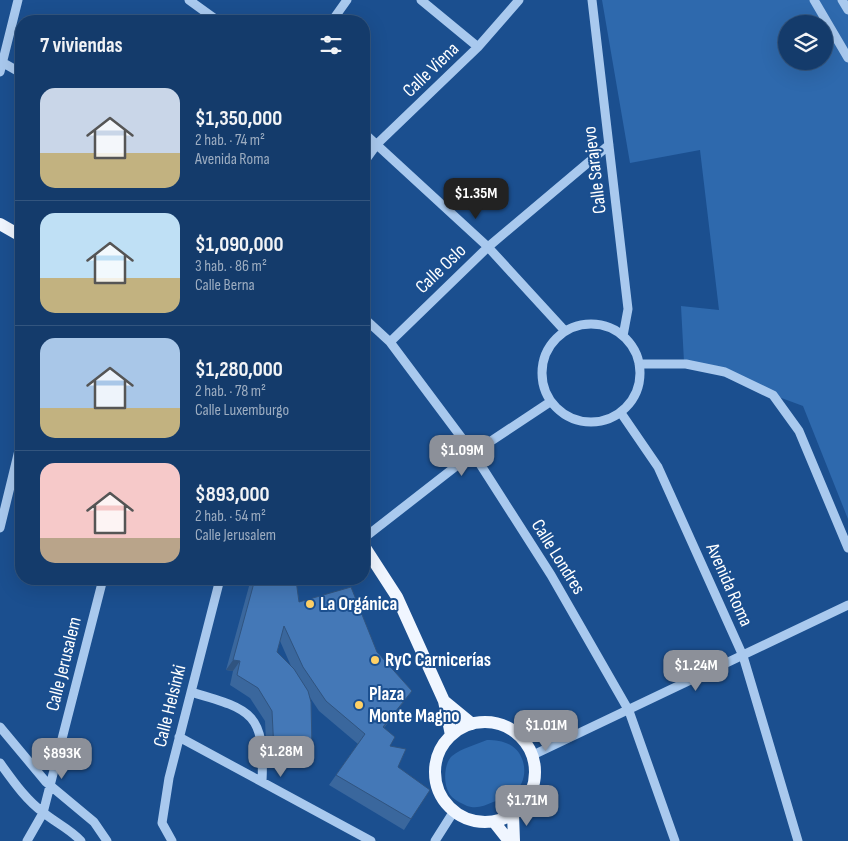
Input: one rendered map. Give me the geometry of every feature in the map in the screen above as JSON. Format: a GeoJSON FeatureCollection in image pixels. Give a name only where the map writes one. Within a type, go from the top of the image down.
{"type":"FeatureCollection","features":[{"type":"Feature","properties":{"kind":"main road"},"geometry":{"type":"LineString","coordinates":[[0,224],[15,233]]}},
{"type":"Feature","properties":{"kind":"main road"},"geometry":{"type":"LineString","coordinates":[[370,555],[397,598],[444,701],[451,735]]}},
{"type":"Feature","properties":{"kind":"main road"},"geometry":{"type":"LineString","coordinates":[[444,701],[472,724]]}},
{"type":"Feature","properties":{"kind":"main road"},"geometry":{"type":"LineString","coordinates":[[486,722],[501,725],[514,731],[525,742],[532,755],[536,771],[533,788],[526,802],[513,814],[494,822],[468,819],[454,812],[444,801],[437,788],[434,774],[436,760],[442,746],[451,735],[472,724],[486,722]]}},
{"type":"Feature","properties":{"kind":"main road"},"geometry":{"type":"LineString","coordinates":[[513,814],[514,841]]}},
{"type":"Feature","properties":{"kind":"main road"},"geometry":{"type":"LineString","coordinates":[[494,822],[510,841]]}},
{"type":"Feature","properties":{"kind":"street"},"geometry":{"type":"LineString","coordinates":[[0,72],[18,0]]}},
{"type":"Feature","properties":{"kind":"street"},"geometry":{"type":"LineString","coordinates":[[189,0],[210,15]]}},
{"type":"Feature","properties":{"kind":"street"},"geometry":{"type":"LineString","coordinates":[[336,15],[347,0]]}},
{"type":"Feature","properties":{"kind":"street"},"geometry":{"type":"LineString","coordinates":[[421,0],[478,47]]}},
{"type":"Feature","properties":{"kind":"street","name":"Calle Viena"},"geometry":{"type":"LineString","coordinates":[[370,154],[377,144],[478,47],[519,0]]}},
{"type":"Feature","properties":{"kind":"street","name":"Calle Sarajevo"},"geometry":{"type":"LineString","coordinates":[[592,0],[628,309],[623,336]]}},
{"type":"Feature","properties":{"kind":"street"},"geometry":{"type":"LineString","coordinates":[[814,0],[848,58]]}},
{"type":"Feature","properties":{"kind":"street"},"geometry":{"type":"LineString","coordinates":[[842,0],[848,10]]}},
{"type":"Feature","properties":{"kind":"street"},"geometry":{"type":"LineString","coordinates":[[1,62],[15,70]]}},
{"type":"Feature","properties":{"kind":"street"},"geometry":{"type":"LineString","coordinates":[[370,138],[488,247],[565,331]]}},
{"type":"Feature","properties":{"kind":"street","name":"Calle Oslo"},"geometry":{"type":"LineString","coordinates":[[390,342],[488,247],[609,145]]}},
{"type":"Feature","properties":{"kind":"street","name":"Calle Londres"},"geometry":{"type":"LineString","coordinates":[[370,324],[390,342],[472,454],[551,574],[629,711],[675,841]]}},
{"type":"Feature","properties":{"kind":"street"},"geometry":{"type":"LineString","coordinates":[[594,324],[610,328],[623,336],[634,349],[640,364],[640,378],[637,391],[630,403],[621,413],[606,420],[591,423],[575,420],[561,413],[550,402],[543,387],[541,371],[544,356],[552,342],[565,331],[579,325],[594,324]]}},
{"type":"Feature","properties":{"kind":"street"},"geometry":{"type":"LineString","coordinates":[[640,364],[686,364],[725,372],[773,395],[799,430],[848,548]]}},
{"type":"Feature","properties":{"kind":"street"},"geometry":{"type":"LineString","coordinates":[[370,533],[472,454],[550,402]]}},
{"type":"Feature","properties":{"kind":"street","name":"Avenida Roma"},"geometry":{"type":"LineString","coordinates":[[621,413],[658,467],[743,656],[798,841]]}},
{"type":"Feature","properties":{"kind":"street"},"geometry":{"type":"LineString","coordinates":[[0,528],[15,482]]}},
{"type":"Feature","properties":{"kind":"street","name":"Calle Jerusalem"},"geometry":{"type":"LineString","coordinates":[[27,841],[44,813],[101,585]]}},
{"type":"Feature","properties":{"kind":"street","name":"Calle Helsinki"},"geometry":{"type":"LineString","coordinates":[[172,841],[162,823],[169,778],[218,585]]}},
{"type":"Feature","properties":{"kind":"street"},"geometry":{"type":"LineString","coordinates":[[532,755],[629,711],[848,605]]}},
{"type":"Feature","properties":{"kind":"street"},"geometry":{"type":"LineString","coordinates":[[191,692],[233,704],[246,713],[257,727],[262,741],[262,782]]}},
{"type":"Feature","properties":{"kind":"street"},"geometry":{"type":"LineString","coordinates":[[0,727],[50,786],[94,822],[107,841]]}},
{"type":"Feature","properties":{"kind":"street"},"geometry":{"type":"LineString","coordinates":[[179,737],[371,841]]}},
{"type":"Feature","properties":{"kind":"street"},"geometry":{"type":"LineString","coordinates":[[0,764],[18,788],[44,813],[73,832],[81,841]]}},
{"type":"Feature","properties":{"kind":"street"},"geometry":{"type":"LineString","coordinates":[[435,841],[454,812]]}},
{"type":"Feature","properties":{"kind":"shaded area"},"geometry":{"type":"Polygon","coordinates":[[[602,0],[848,0],[848,519],[803,406],[684,362],[681,306],[719,310],[700,150],[630,163],[602,0]]]}},
{"type":"Feature","properties":{"kind":"shaded area"},"geometry":{"type":"Polygon","coordinates":[[[487,740],[506,743],[517,750],[523,762],[524,775],[522,782],[519,788],[507,798],[480,807],[467,806],[452,797],[447,789],[445,774],[447,763],[456,753],[487,740]]]}},
{"type":"Feature","properties":{"kind":"building","name":"Plaza Monte Magno"},"geometry":{"type":"Polygon","coordinates":[[[253,585],[297,585],[299,602],[351,587],[377,652],[412,691],[383,727],[395,737],[390,746],[406,749],[398,767],[430,790],[411,819],[336,775],[365,734],[326,701],[303,667],[284,626],[277,652],[294,669],[308,691],[311,702],[312,747],[307,756],[274,751],[272,711],[258,688],[237,675],[240,661],[233,660],[253,585]]]}},
{"type":"Feature","properties":{"kind":"place","name":"La Orgánica"},"geometry":{"type":"Point","coordinates":[310,604]}},
{"type":"Feature","properties":{"kind":"place","name":"RyC Carnicerías"},"geometry":{"type":"Point","coordinates":[375,660]}},
{"type":"Feature","properties":{"kind":"place","name":"Plaza Monte Magno"},"geometry":{"type":"Point","coordinates":[359,705]}}]}
